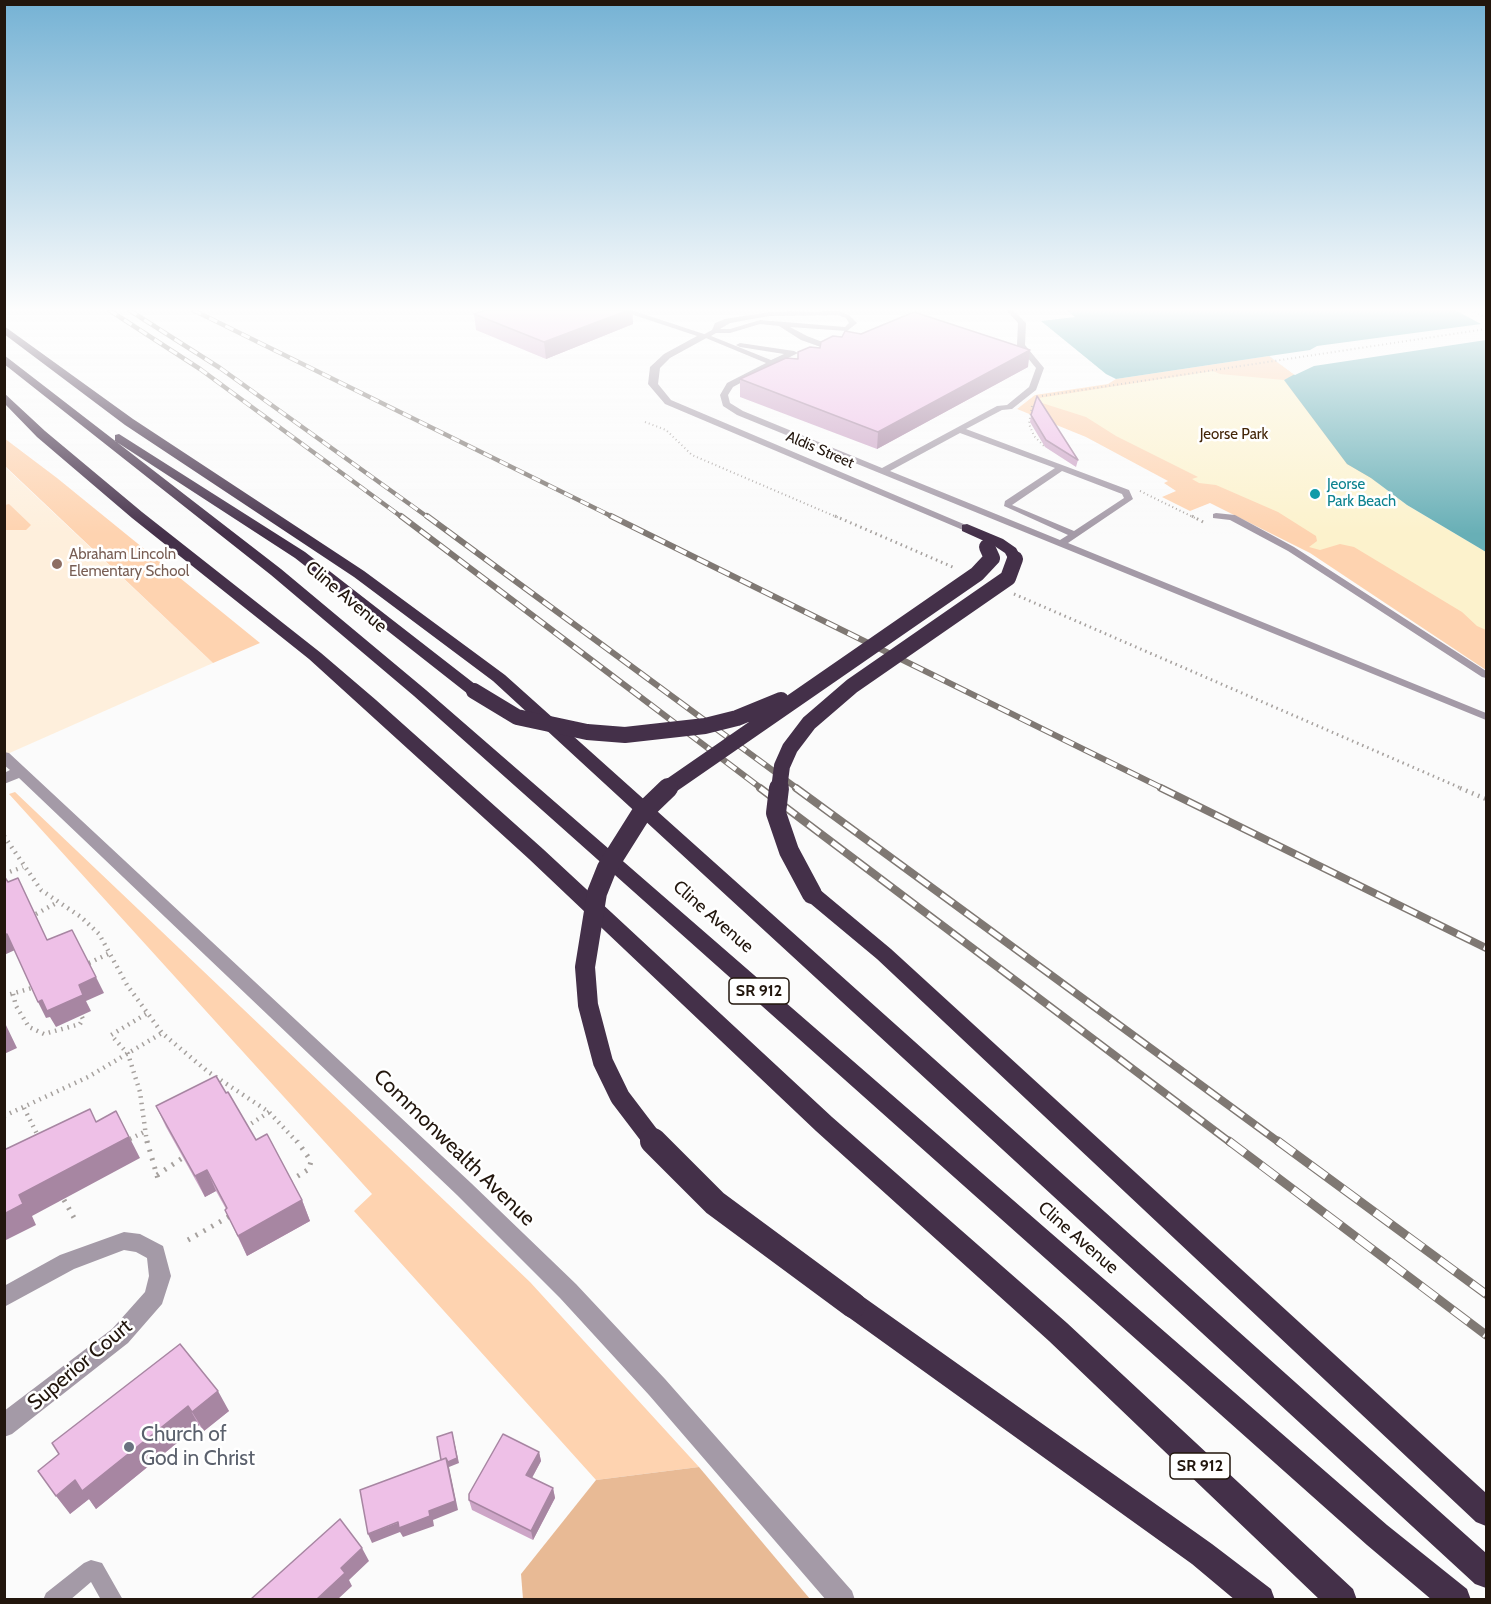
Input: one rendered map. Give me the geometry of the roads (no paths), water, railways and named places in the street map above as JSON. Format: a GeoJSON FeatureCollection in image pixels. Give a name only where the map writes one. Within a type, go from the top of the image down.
{"type":"FeatureCollection","features":[{"type":"Feature","properties":{"kind":"highway","name":"Cline Avenue"},"geometry":{"type":"LineString","coordinates":[[38,385],[147,473],[276,572],[420,693],[1359,1519],[1456,1599]]}},
{"type":"Feature","properties":{"kind":"highway"},"geometry":{"type":"LineString","coordinates":[[78,385],[138,428],[359,574],[499,678],[1486,1573]]}},
{"type":"Feature","properties":{"kind":"highway"},"geometry":{"type":"LineString","coordinates":[[51,395],[300,555],[474,692],[517,717],[576,730],[625,735],[665,732],[722,722],[821,683]]}},
{"type":"Feature","properties":{"kind":"highway","name":"SR 912"},"geometry":{"type":"LineString","coordinates":[[4,396],[41,434],[137,516],[315,656],[379,712],[536,854],[824,1124],[1058,1332],[1342,1599]]}},
{"type":"Feature","properties":{"kind":"highway"},"geometry":{"type":"LineString","coordinates":[[4,413],[41,434]]}},
{"type":"Feature","properties":{"kind":"highway"},"geometry":{"type":"LineString","coordinates":[[967,528],[987,547],[992,558],[978,574],[821,683],[700,763],[667,788],[641,814],[607,868],[597,893],[585,967],[592,1028],[603,1062],[620,1097],[645,1133],[715,1203],[853,1305],[1202,1554],[1260,1599]]}},
{"type":"Feature","properties":{"kind":"highway"},"geometry":{"type":"LineString","coordinates":[[967,528],[998,542],[1011,551],[1015,559],[1008,578],[852,686],[809,723],[790,748],[782,766],[776,813],[789,851],[812,894],[884,954],[1486,1512]]}},
{"type":"Feature","properties":{"kind":"street","name":"Aldis Street"},"geometry":{"type":"LineString","coordinates":[[654,385],[668,402],[967,528]]}},
{"type":"Feature","properties":{"kind":"street","name":"Commonwealth Avenue"},"geometry":{"type":"LineString","coordinates":[[4,756],[12,776],[464,1189],[568,1291],[657,1387],[843,1599]]}},
{"type":"Feature","properties":{"kind":"street","name":"Superior Court"},"geometry":{"type":"LineString","coordinates":[[4,1297],[67,1262],[124,1241],[140,1243],[156,1253],[160,1276],[154,1297],[120,1336],[4,1426]]}},
{"type":"Feature","properties":{"kind":"lane"},"geometry":{"type":"LineString","coordinates":[[734,385],[727,389],[724,398],[729,407],[1486,717]]}},
{"type":"Feature","properties":{"kind":"lane"},"geometry":{"type":"LineString","coordinates":[[883,471],[1021,399],[1035,385]]}},
{"type":"Feature","properties":{"kind":"lane"},"geometry":{"type":"LineString","coordinates":[[960,430],[1125,492],[1130,498],[1061,543]]}},
{"type":"Feature","properties":{"kind":"lane"},"geometry":{"type":"LineString","coordinates":[[1061,468],[1008,503],[1008,506],[1075,534]]}},
{"type":"Feature","properties":{"kind":"lane"},"geometry":{"type":"LineString","coordinates":[[1216,516],[1232,518],[1291,549],[1486,675]]}},
{"type":"Feature","properties":{"kind":"lane"},"geometry":{"type":"LineString","coordinates":[[53,1599],[91,1569],[95,1569],[113,1599]]}},
{"type":"Feature","properties":{"kind":"water"},"geometry":{"type":"Polygon","coordinates":[[[1288,385],[1486,385],[1486,552],[1407,505],[1371,478],[1347,464],[1288,385]]]}},
{"type":"Feature","properties":{"kind":"railway"},"geometry":{"type":"LineString","coordinates":[[222,385],[403,518]]}},
{"type":"Feature","properties":{"kind":"railway"},"geometry":{"type":"LineString","coordinates":[[243,385],[429,518]]}},
{"type":"Feature","properties":{"kind":"railway"},"geometry":{"type":"LineString","coordinates":[[345,385],[615,518]]}},
{"type":"Feature","properties":{"kind":"railway"},"geometry":{"type":"LineString","coordinates":[[401,516],[762,789]]}},
{"type":"Feature","properties":{"kind":"railway"},"geometry":{"type":"LineString","coordinates":[[427,516],[798,789]]}},
{"type":"Feature","properties":{"kind":"railway"},"geometry":{"type":"LineString","coordinates":[[611,516],[1164,789]]}},
{"type":"Feature","properties":{"kind":"railway"},"geometry":{"type":"LineString","coordinates":[[760,788],[1231,1143]]}},
{"type":"Feature","properties":{"kind":"railway"},"geometry":{"type":"LineString","coordinates":[[796,788],[1280,1143]]}},
{"type":"Feature","properties":{"kind":"railway"},"geometry":{"type":"LineString","coordinates":[[1161,788],[1486,948]]}},
{"type":"Feature","properties":{"kind":"railway"},"geometry":{"type":"LineString","coordinates":[[1229,1141],[1486,1335]]}},
{"type":"Feature","properties":{"kind":"railway"},"geometry":{"type":"LineString","coordinates":[[1278,1141],[1486,1294]]}},
{"type":"Feature","properties":{"kind":"place","name":"Jeorse Park Beach"},"geometry":{"type":"Point","coordinates":[1315,494]}},
{"type":"Feature","properties":{"kind":"place","name":"Abraham Lincoln Elementary School"},"geometry":{"type":"Point","coordinates":[57,564]}},
{"type":"Feature","properties":{"kind":"place","name":"Church of God in Christ"},"geometry":{"type":"Point","coordinates":[129,1447]}},
{"type":"Feature","properties":{"kind":"park label","name":"Jeorse Park"},"geometry":{"type":"Point","coordinates":[1234,435]}}]}
